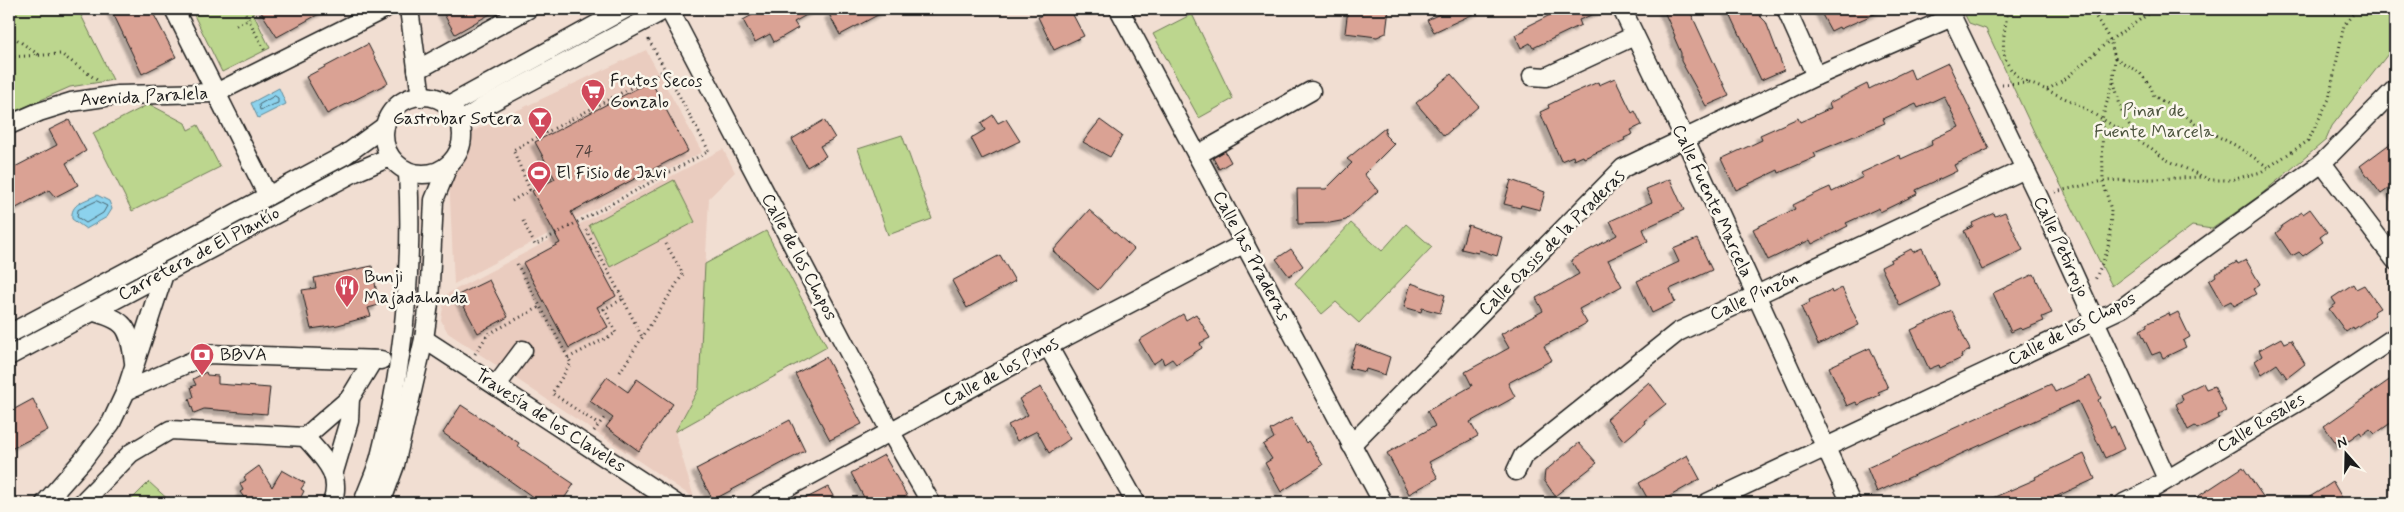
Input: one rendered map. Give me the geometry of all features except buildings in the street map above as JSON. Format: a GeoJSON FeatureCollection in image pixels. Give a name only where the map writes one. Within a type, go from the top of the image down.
{"type":"FeatureCollection","features":[{"type":"Feature","properties":{"kind":"street"},"geometry":{"type":"LineString","coordinates":[[174,9],[268,196]]}},
{"type":"Feature","properties":{"kind":"street","name":"Avenida Paralela"},"geometry":{"type":"LineString","coordinates":[[9,125],[39,112],[71,102],[118,95],[216,94],[384,9]]}},
{"type":"Feature","properties":{"kind":"street"},"geometry":{"type":"LineString","coordinates":[[409,9],[420,97]]}},
{"type":"Feature","properties":{"kind":"street"},"geometry":{"type":"LineString","coordinates":[[417,70],[528,9]]}},
{"type":"Feature","properties":{"kind":"street"},"geometry":{"type":"LineString","coordinates":[[448,106],[625,9]]}},
{"type":"Feature","properties":{"kind":"street"},"geometry":{"type":"LineString","coordinates":[[460,122],[486,105],[667,9]]}},
{"type":"Feature","properties":{"kind":"street","name":"Calle de los Chopos"},"geometry":{"type":"LineString","coordinates":[[667,9],[678,24],[890,431],[931,503]]}},
{"type":"Feature","properties":{"kind":"street","name":"Calle las Praderas"},"geometry":{"type":"LineString","coordinates":[[1119,9],[1383,503]]}},
{"type":"Feature","properties":{"kind":"street","name":"Calle Fuente Marcela"},"geometry":{"type":"LineString","coordinates":[[1622,9],[1685,139],[1851,503]]}},
{"type":"Feature","properties":{"kind":"street"},"geometry":{"type":"LineString","coordinates":[[1786,9],[1816,76]]}},
{"type":"Feature","properties":{"kind":"street","name":"Calle Oasis de la Praderas"},"geometry":{"type":"LineString","coordinates":[[1351,445],[1623,168],[1816,76],[1952,17]]}},
{"type":"Feature","properties":{"kind":"street","name":"Calle Petirrojo"},"geometry":{"type":"LineString","coordinates":[[1952,17],[2025,169],[2167,479]]}},
{"type":"Feature","properties":{"kind":"street"},"geometry":{"type":"LineString","coordinates":[[1532,76],[1546,77],[1634,36]]}},
{"type":"Feature","properties":{"kind":"street","name":"Calle de los Chopos"},"geometry":{"type":"LineString","coordinates":[[1707,503],[2096,322],[2122,308],[2322,163],[2395,90]]}},
{"type":"Feature","properties":{"kind":"street"},"geometry":{"type":"LineString","coordinates":[[1197,155],[1311,91]]}},
{"type":"Feature","properties":{"kind":"street"},"geometry":{"type":"LineString","coordinates":[[381,503],[395,465],[424,339],[429,303],[434,200],[448,166],[456,157],[461,146],[462,134],[460,122],[448,106],[440,100],[420,97],[409,99],[398,106],[390,115],[385,126],[386,147],[390,157],[398,166],[408,172],[429,174],[448,166]]}},
{"type":"Feature","properties":{"kind":"street","name":"Carretera de El Plantío"},"geometry":{"type":"LineString","coordinates":[[9,334],[345,155],[385,126]]}},
{"type":"Feature","properties":{"kind":"street","name":"Carretera de El Plantío"},"geometry":{"type":"LineString","coordinates":[[9,356],[90,311],[164,274],[355,172],[390,157]]}},
{"type":"Feature","properties":{"kind":"street"},"geometry":{"type":"LineString","coordinates":[[2322,163],[2395,260]]}},
{"type":"Feature","properties":{"kind":"street","name":"Calle Pinzón"},"geometry":{"type":"LineString","coordinates":[[1516,471],[1523,456],[1678,332],[2025,169]]}},
{"type":"Feature","properties":{"kind":"street"},"geometry":{"type":"LineString","coordinates":[[362,503],[380,458],[399,360],[407,301],[410,209],[408,172]]}},
{"type":"Feature","properties":{"kind":"street","name":"Calle de los Pinos"},"geometry":{"type":"LineString","coordinates":[[759,503],[1048,346],[1245,244]]}},
{"type":"Feature","properties":{"kind":"street"},"geometry":{"type":"LineString","coordinates":[[45,503],[83,460],[111,423],[126,391],[164,274]]}},
{"type":"Feature","properties":{"kind":"street"},"geometry":{"type":"LineString","coordinates":[[90,311],[111,316],[124,324],[131,341],[134,362]]}},
{"type":"Feature","properties":{"kind":"street","name":"Calle Rosales"},"geometry":{"type":"LineString","coordinates":[[2124,503],[2301,400],[2395,337]]}},
{"type":"Feature","properties":{"kind":"street","name":"Travesía de los Claveles"},"geometry":{"type":"LineString","coordinates":[[424,339],[675,503]]}},
{"type":"Feature","properties":{"kind":"street"},"geometry":{"type":"LineString","coordinates":[[1048,346],[1136,503]]}},
{"type":"Feature","properties":{"kind":"street"},"geometry":{"type":"LineString","coordinates":[[496,386],[523,350]]}},
{"type":"Feature","properties":{"kind":"street"},"geometry":{"type":"LineString","coordinates":[[126,391],[208,354],[399,360]]}},
{"type":"Feature","properties":{"kind":"street"},"geometry":{"type":"LineString","coordinates":[[82,503],[131,453],[170,430],[305,437],[350,398],[373,360]]}},
{"type":"Feature","properties":{"kind":"street"},"geometry":{"type":"LineString","coordinates":[[333,475],[349,421],[350,398]]}},
{"type":"Feature","properties":{"kind":"street"},"geometry":{"type":"LineString","coordinates":[[305,437],[329,465],[336,491],[332,503]]}},
{"type":"Feature","properties":{"kind":"path"},"geometry":{"type":"LineString","coordinates":[[243,9],[250,19],[272,66]]}},
{"type":"Feature","properties":{"kind":"path"},"geometry":{"type":"LineString","coordinates":[[2008,9],[2003,52],[2008,68],[2029,83],[2075,102],[2166,159],[2210,180],[2231,180],[2260,172],[2308,141],[2329,99],[2344,25],[2357,9]]}},
{"type":"Feature","properties":{"kind":"path"},"geometry":{"type":"LineString","coordinates":[[2083,296],[2094,282],[2108,244],[2111,210],[2103,181],[2102,119],[2113,82],[2115,58],[2110,40],[2091,9]]}},
{"type":"Feature","properties":{"kind":"path"},"geometry":{"type":"LineString","coordinates":[[2047,90],[2065,79],[2110,40],[2156,9]]}},
{"type":"Feature","properties":{"kind":"path"},"geometry":{"type":"LineString","coordinates":[[236,25],[250,19]]}},
{"type":"Feature","properties":{"kind":"path"},"geometry":{"type":"LineString","coordinates":[[523,221],[535,245],[709,150],[649,40],[678,24]]}},
{"type":"Feature","properties":{"kind":"path"},"geometry":{"type":"LineString","coordinates":[[9,34],[39,55]]}},
{"type":"Feature","properties":{"kind":"path"},"geometry":{"type":"LineString","coordinates":[[9,57],[60,54],[100,82]]}},
{"type":"Feature","properties":{"kind":"path"},"geometry":{"type":"LineString","coordinates":[[2115,58],[2140,73],[2151,87],[2154,96],[2182,112],[2201,128],[2235,145],[2269,167]]}},
{"type":"Feature","properties":{"kind":"path"},"geometry":{"type":"LineString","coordinates":[[530,190],[513,150],[606,103],[665,70]]}},
{"type":"Feature","properties":{"kind":"path"},"geometry":{"type":"LineString","coordinates":[[2113,82],[2122,113],[2140,142]]}},
{"type":"Feature","properties":{"kind":"path"},"geometry":{"type":"LineString","coordinates":[[1985,85],[2029,83]]}},
{"type":"Feature","properties":{"kind":"path"},"geometry":{"type":"LineString","coordinates":[[643,174],[648,183]]}},
{"type":"Feature","properties":{"kind":"path"},"geometry":{"type":"LineString","coordinates":[[512,201],[553,176]]}},
{"type":"Feature","properties":{"kind":"path"},"geometry":{"type":"LineString","coordinates":[[2038,198],[2103,181],[2203,177]]}},
{"type":"Feature","properties":{"kind":"path"},"geometry":{"type":"LineString","coordinates":[[586,230],[642,337]]}},
{"type":"Feature","properties":{"kind":"path"},"geometry":{"type":"LineString","coordinates":[[620,372],[684,274],[666,244]]}},
{"type":"Feature","properties":{"kind":"path"},"geometry":{"type":"LineString","coordinates":[[516,264],[571,363],[552,392],[598,425]]}},
{"type":"Feature","properties":{"kind":"path"},"geometry":{"type":"LineString","coordinates":[[568,358],[616,333],[604,309],[623,300]]}},
{"type":"Feature","properties":{"kind":"path"},"geometry":{"type":"LineString","coordinates":[[472,370],[476,352],[488,334],[540,307]]}},
{"type":"Feature","properties":{"kind":"shaded area"},"geometry":{"type":"Polygon","coordinates":[[[646,50],[702,152],[454,284],[449,177],[461,164],[471,147],[473,131],[646,50]]]}},
{"type":"Feature","properties":{"kind":"shaded area"},"geometry":{"type":"Polygon","coordinates":[[[723,149],[735,172],[709,198],[699,388],[675,432],[694,498],[448,333],[441,320],[445,295],[723,149]]]}},
{"type":"Feature","properties":{"kind":"green space"},"geometry":{"type":"Polygon","coordinates":[[[9,9],[78,9],[113,80],[70,87],[9,114],[9,9]]]}},
{"type":"Feature","properties":{"kind":"green space"},"geometry":{"type":"Polygon","coordinates":[[[191,9],[251,9],[270,48],[222,72],[191,9]]]}},
{"type":"Feature","properties":{"kind":"green space","name":"Pinar de Fuente Marcela"},"geometry":{"type":"Polygon","coordinates":[[[1962,9],[2395,9],[2395,45],[2332,126],[2326,140],[2259,196],[2212,229],[2192,226],[2112,286],[2035,134],[1986,29],[1969,23],[1962,9]]]}},
{"type":"Feature","properties":{"kind":"green space"},"geometry":{"type":"Polygon","coordinates":[[[1192,14],[1233,99],[1199,118],[1153,34],[1192,14]]]}},
{"type":"Feature","properties":{"kind":"green space"},"geometry":{"type":"Polygon","coordinates":[[[149,104],[185,123],[188,130],[198,125],[220,167],[132,211],[93,133],[149,104]]]}},
{"type":"Feature","properties":{"kind":"green space"},"geometry":{"type":"Polygon","coordinates":[[[902,135],[932,219],[888,235],[858,149],[902,135]]]}},
{"type":"Feature","properties":{"kind":"green space"},"geometry":{"type":"Polygon","coordinates":[[[674,180],[695,222],[610,267],[589,225],[674,180]]]}},
{"type":"Feature","properties":{"kind":"green space"},"geometry":{"type":"Polygon","coordinates":[[[1351,223],[1382,251],[1406,224],[1432,247],[1359,323],[1336,302],[1322,314],[1295,283],[1351,223]]]}},
{"type":"Feature","properties":{"kind":"green space"},"geometry":{"type":"Polygon","coordinates":[[[766,231],[827,347],[675,432],[699,388],[705,264],[766,231]]]}},
{"type":"Feature","properties":{"kind":"green space"},"geometry":{"type":"Polygon","coordinates":[[[149,482],[172,503],[128,503],[149,482]]]}},
{"type":"Feature","properties":{"kind":"water"},"geometry":{"type":"Polygon","coordinates":[[[279,88],[286,104],[258,118],[251,103],[279,88]]]}},
{"type":"Feature","properties":{"kind":"water"},"geometry":{"type":"Polygon","coordinates":[[[97,195],[109,201],[112,209],[107,217],[86,229],[72,219],[73,209],[79,203],[97,195]]]}},
{"type":"Feature","properties":{"kind":"place","name":"Frutos Secos Gonzalo"},"geometry":{"type":"Point","coordinates":[593,112]}},
{"type":"Feature","properties":{"kind":"place","name":"Gastrobar Sotera"},"geometry":{"type":"Point","coordinates":[540,140]}},
{"type":"Feature","properties":{"kind":"place","name":"El Fisio de Javi"},"geometry":{"type":"Point","coordinates":[539,194]}},
{"type":"Feature","properties":{"kind":"place","name":"Bunji Majadahonda"},"geometry":{"type":"Point","coordinates":[347,308]}},
{"type":"Feature","properties":{"kind":"place","name":"BBVA"},"geometry":{"type":"Point","coordinates":[202,376]}}]}
